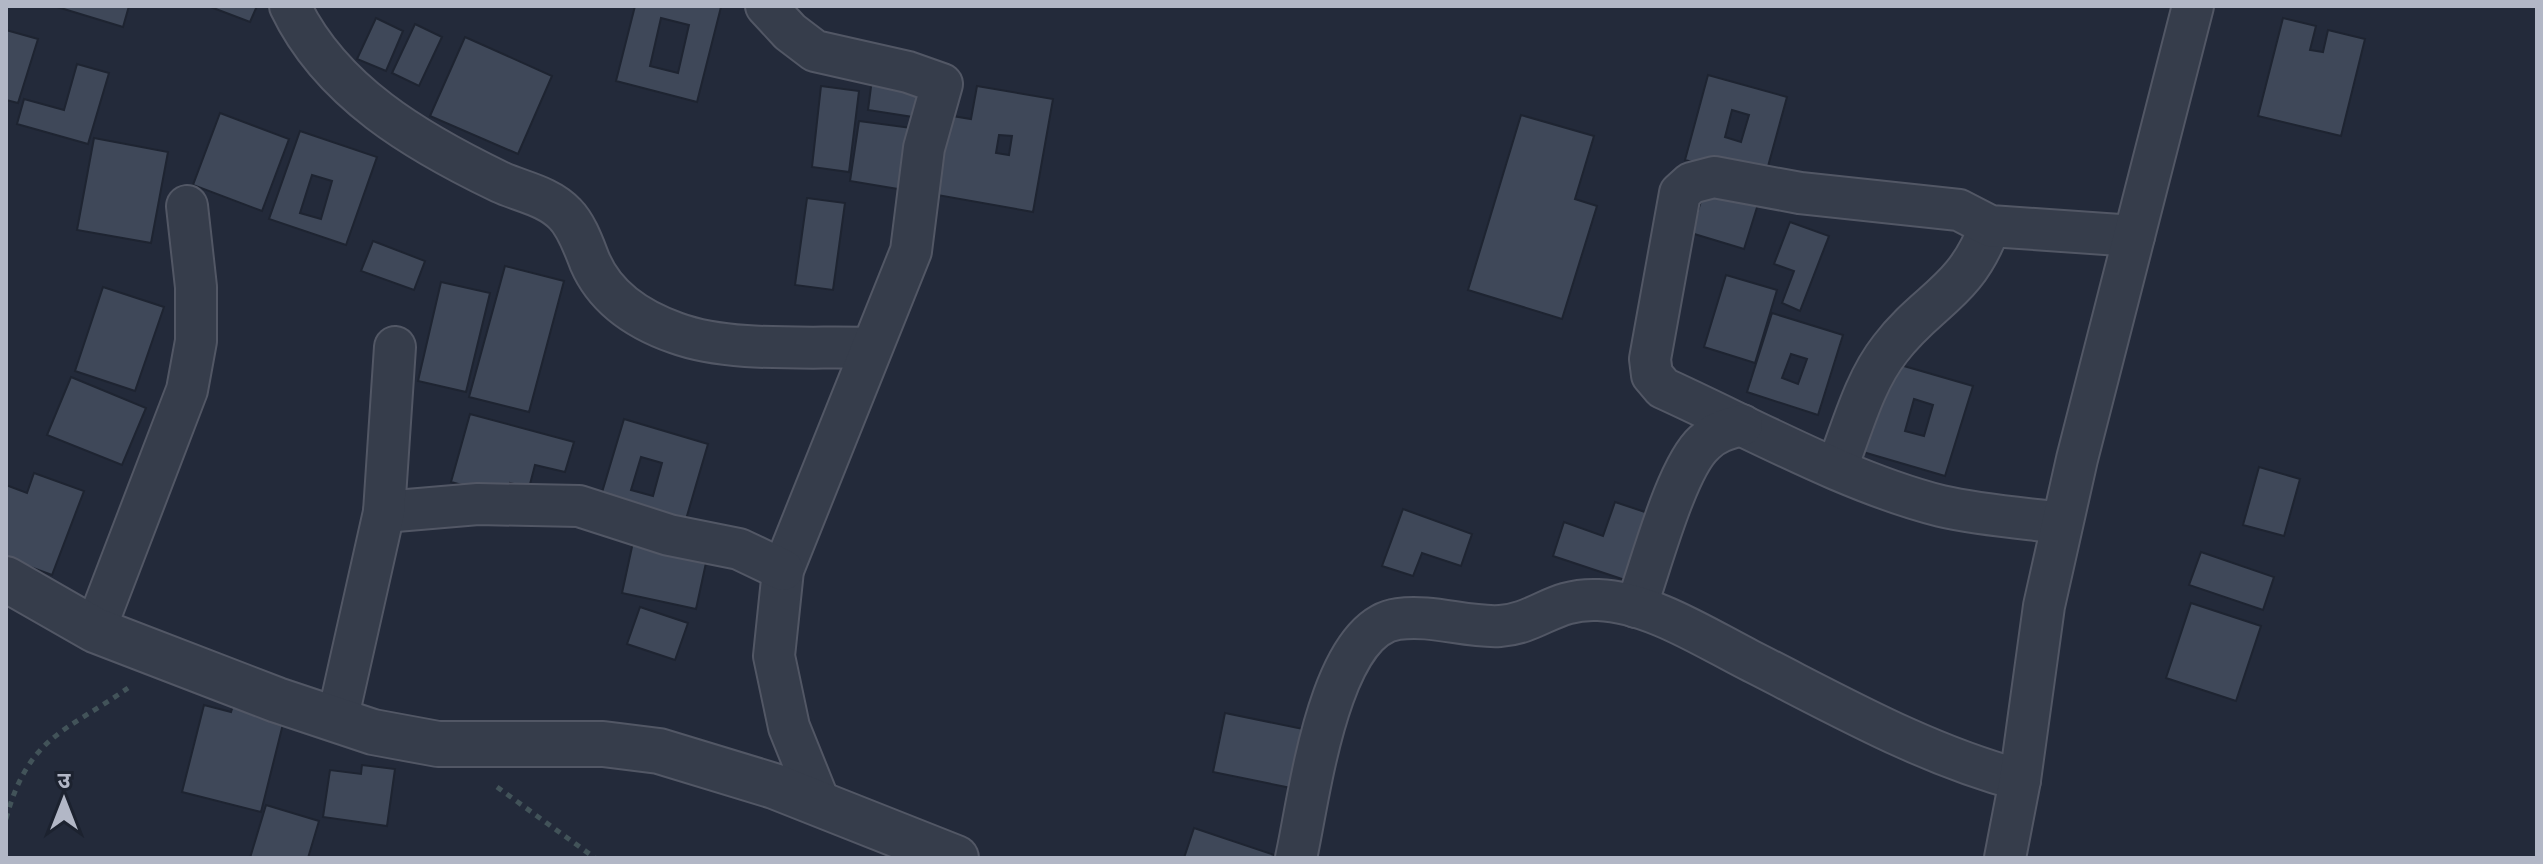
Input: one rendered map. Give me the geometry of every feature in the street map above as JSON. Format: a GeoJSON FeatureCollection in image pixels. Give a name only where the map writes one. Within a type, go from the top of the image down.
{"type":"FeatureCollection","features":[{"type":"Feature","properties":{"kind":"street"},"geometry":{"type":"LineString","coordinates":[[290,6],[303,33],[358,96],[413,136],[503,183],[546,200],[566,214],[605,290],[629,311],[678,334],[733,343],[870,348]]}},
{"type":"Feature","properties":{"kind":"street"},"geometry":{"type":"LineString","coordinates":[[766,6],[790,32],[815,51],[908,72],[942,84],[924,148],[911,251],[783,570],[774,656],[789,727],[820,804]]}},
{"type":"Feature","properties":{"kind":"street"},"geometry":{"type":"LineString","coordinates":[[2005,858],[2020,780],[2044,606],[2062,523],[2193,6]]}},
{"type":"Feature","properties":{"kind":"street"},"geometry":{"type":"LineString","coordinates":[[2062,523],[1941,506],[1837,467],[1663,388],[1652,375],[1650,359],[1680,193],[1691,183],[1714,177],[1800,193],[1959,210],[1990,226],[2134,236]]}},
{"type":"Feature","properties":{"kind":"street"},"geometry":{"type":"LineString","coordinates":[[95,630],[187,390],[196,341],[196,287],[187,206]]}},
{"type":"Feature","properties":{"kind":"street"},"geometry":{"type":"LineString","coordinates":[[1837,467],[1874,375],[1889,349],[1963,279],[1981,251],[1990,226]]}},
{"type":"Feature","properties":{"kind":"street"},"geometry":{"type":"LineString","coordinates":[[337,721],[384,512],[395,347]]}},
{"type":"Feature","properties":{"kind":"street"},"geometry":{"type":"LineString","coordinates":[[1636,607],[1685,470],[1709,438],[1742,425]]}},
{"type":"Feature","properties":{"kind":"street"},"geometry":{"type":"LineString","coordinates":[[384,512],[478,504],[579,506],[669,535],[739,549],[783,570]]}},
{"type":"Feature","properties":{"kind":"street"},"geometry":{"type":"LineString","coordinates":[[6,579],[95,630],[169,660],[373,732],[438,744],[603,744],[659,751],[820,804],[956,858]]}},
{"type":"Feature","properties":{"kind":"street"},"geometry":{"type":"LineString","coordinates":[[1296,858],[1329,709],[1356,647],[1378,624],[1398,618],[1499,626],[1525,622],[1568,600],[1601,600],[1636,607],[1685,628],[1922,748],[1972,767],[2020,780]]}},
{"type":"Feature","properties":{"kind":"path"},"geometry":{"type":"LineString","coordinates":[[6,819],[25,765],[53,735],[104,705],[169,660]]}},
{"type":"Feature","properties":{"kind":"path"},"geometry":{"type":"LineString","coordinates":[[438,744],[595,858]]}},
{"type":"Feature","properties":{"kind":"building"},"geometry":{"type":"Polygon","coordinates":[[[54,6],[129,6],[123,27],[54,6]]]}},
{"type":"Feature","properties":{"kind":"building"},"geometry":{"type":"Polygon","coordinates":[[[208,6],[257,6],[250,22],[208,6]]]}},
{"type":"Feature","properties":{"kind":"building"},"geometry":{"type":"Polygon","coordinates":[[[635,6],[721,7],[697,102],[616,81],[635,6]],[[661,18],[650,66],[678,73],[689,25],[661,18]]]}},
{"type":"Feature","properties":{"kind":"building"},"geometry":{"type":"Polygon","coordinates":[[[376,18],[403,31],[386,71],[357,59],[376,18]]]}},
{"type":"Feature","properties":{"kind":"building"},"geometry":{"type":"Polygon","coordinates":[[[2283,18],[2316,26],[2310,50],[2323,52],[2328,30],[2365,39],[2341,136],[2258,116],[2283,18]]]}},
{"type":"Feature","properties":{"kind":"building"},"geometry":{"type":"Polygon","coordinates":[[[415,24],[442,37],[419,86],[392,73],[415,24]]]}},
{"type":"Feature","properties":{"kind":"building"},"geometry":{"type":"Polygon","coordinates":[[[6,30],[38,39],[18,103],[6,100],[6,30]]]}},
{"type":"Feature","properties":{"kind":"building"},"geometry":{"type":"Polygon","coordinates":[[[465,37],[552,76],[518,154],[430,116],[465,37]]]}},
{"type":"Feature","properties":{"kind":"building"},"geometry":{"type":"Polygon","coordinates":[[[77,64],[109,73],[88,144],[17,124],[24,99],[64,110],[77,64]]]}},
{"type":"Feature","properties":{"kind":"building"},"geometry":{"type":"Polygon","coordinates":[[[1708,75],[1787,97],[1764,181],[1685,160],[1708,75]],[[1732,110],[1725,137],[1741,142],[1749,115],[1732,110]]]}},
{"type":"Feature","properties":{"kind":"building"},"geometry":{"type":"Polygon","coordinates":[[[872,79],[930,88],[926,119],[868,110],[872,79]]]}},
{"type":"Feature","properties":{"kind":"building"},"geometry":{"type":"Polygon","coordinates":[[[821,86],[859,91],[849,172],[812,167],[821,86]]]}},
{"type":"Feature","properties":{"kind":"building"},"geometry":{"type":"Polygon","coordinates":[[[977,86],[1053,99],[1033,212],[926,193],[940,114],[971,119],[977,86]],[[999,135],[996,153],[1009,155],[1012,136],[999,135]]]}},
{"type":"Feature","properties":{"kind":"building"},"geometry":{"type":"Polygon","coordinates":[[[220,113],[289,139],[262,211],[193,185],[220,113]]]}},
{"type":"Feature","properties":{"kind":"building"},"geometry":{"type":"Polygon","coordinates":[[[1521,115],[1594,136],[1575,199],[1597,206],[1562,319],[1468,290],[1521,115]]]}},
{"type":"Feature","properties":{"kind":"building"},"geometry":{"type":"Polygon","coordinates":[[[859,121],[919,129],[910,191],[850,181],[859,121]]]}},
{"type":"Feature","properties":{"kind":"building"},"geometry":{"type":"Polygon","coordinates":[[[300,131],[377,157],[346,245],[269,219],[300,131]],[[312,175],[300,213],[321,219],[332,181],[312,175]]]}},
{"type":"Feature","properties":{"kind":"building"},"geometry":{"type":"Polygon","coordinates":[[[94,138],[168,152],[151,243],[77,230],[94,138]]]}},
{"type":"Feature","properties":{"kind":"building"},"geometry":{"type":"Polygon","coordinates":[[[1706,185],[1759,201],[1744,249],[1691,233],[1706,185]]]}},
{"type":"Feature","properties":{"kind":"building"},"geometry":{"type":"Polygon","coordinates":[[[807,198],[845,203],[833,290],[795,285],[807,198]]]}},
{"type":"Feature","properties":{"kind":"building"},"geometry":{"type":"Polygon","coordinates":[[[1790,222],[1829,236],[1800,311],[1782,303],[1794,271],[1774,264],[1790,222]]]}},
{"type":"Feature","properties":{"kind":"building"},"geometry":{"type":"Polygon","coordinates":[[[373,241],[425,261],[414,290],[361,271],[373,241]]]}},
{"type":"Feature","properties":{"kind":"building"},"geometry":{"type":"Polygon","coordinates":[[[505,266],[564,281],[529,412],[469,397],[505,266]]]}},
{"type":"Feature","properties":{"kind":"building"},"geometry":{"type":"Polygon","coordinates":[[[1726,275],[1777,290],[1755,363],[1704,347],[1726,275]]]}},
{"type":"Feature","properties":{"kind":"building"},"geometry":{"type":"Polygon","coordinates":[[[441,282],[490,293],[466,392],[418,381],[441,282]]]}},
{"type":"Feature","properties":{"kind":"building"},"geometry":{"type":"Polygon","coordinates":[[[103,287],[164,307],[135,391],[75,371],[103,287]]]}},
{"type":"Feature","properties":{"kind":"building"},"geometry":{"type":"Polygon","coordinates":[[[1772,313],[1843,335],[1818,415],[1747,392],[1772,313]],[[1791,354],[1782,378],[1798,384],[1807,359],[1791,354]]]}},
{"type":"Feature","properties":{"kind":"building"},"geometry":{"type":"Polygon","coordinates":[[[1890,362],[1973,386],[1945,476],[1863,452],[1890,362]],[[1914,399],[1905,431],[1924,436],[1933,405],[1914,399]]]}},
{"type":"Feature","properties":{"kind":"building"},"geometry":{"type":"Polygon","coordinates":[[[71,377],[146,408],[122,465],[47,435],[71,377]]]}},
{"type":"Feature","properties":{"kind":"building"},"geometry":{"type":"Polygon","coordinates":[[[470,414],[574,442],[565,472],[535,465],[529,488],[510,483],[506,497],[451,482],[470,414]]]}},
{"type":"Feature","properties":{"kind":"building"},"geometry":{"type":"Polygon","coordinates":[[[624,419],[708,444],[682,533],[597,509],[624,419]],[[641,457],[631,490],[653,496],[662,463],[641,457]]]}},
{"type":"Feature","properties":{"kind":"building"},"geometry":{"type":"Polygon","coordinates":[[[2259,467],[2300,479],[2284,536],[2243,525],[2259,467]]]}},
{"type":"Feature","properties":{"kind":"building"},"geometry":{"type":"Polygon","coordinates":[[[34,473],[84,491],[52,575],[6,558],[6,485],[27,493],[34,473]]]}},
{"type":"Feature","properties":{"kind":"building"},"geometry":{"type":"Polygon","coordinates":[[[1615,502],[1648,513],[1625,580],[1553,556],[1564,522],[1603,536],[1615,502]]]}},
{"type":"Feature","properties":{"kind":"building"},"geometry":{"type":"Polygon","coordinates":[[[1403,509],[1472,534],[1461,566],[1422,553],[1413,576],[1382,566],[1403,509]]]}},
{"type":"Feature","properties":{"kind":"building"},"geometry":{"type":"Polygon","coordinates":[[[635,533],[709,549],[696,609],[622,593],[635,533]]]}},
{"type":"Feature","properties":{"kind":"building"},"geometry":{"type":"Polygon","coordinates":[[[2201,552],[2274,577],[2263,610],[2189,585],[2201,552]]]}},
{"type":"Feature","properties":{"kind":"building"},"geometry":{"type":"Polygon","coordinates":[[[2191,603],[2261,626],[2236,701],[2166,678],[2191,603]]]}},
{"type":"Feature","properties":{"kind":"building"},"geometry":{"type":"Polygon","coordinates":[[[640,607],[688,623],[675,660],[627,644],[640,607]]]}},
{"type":"Feature","properties":{"kind":"building"},"geometry":{"type":"Polygon","coordinates":[[[235,699],[286,712],[261,812],[182,792],[204,705],[231,712],[235,699]]]}},
{"type":"Feature","properties":{"kind":"building"},"geometry":{"type":"Polygon","coordinates":[[[1225,713],[1308,730],[1296,789],[1213,772],[1225,713]]]}},
{"type":"Feature","properties":{"kind":"building"},"geometry":{"type":"Polygon","coordinates":[[[362,765],[395,769],[387,826],[323,817],[330,770],[361,774],[362,765]]]}},
{"type":"Feature","properties":{"kind":"building"},"geometry":{"type":"Polygon","coordinates":[[[266,805],[319,821],[308,858],[250,858],[266,805]]]}},
{"type":"Feature","properties":{"kind":"building"},"geometry":{"type":"Polygon","coordinates":[[[1194,828],[1283,858],[1184,858],[1194,828]]]}}]}
